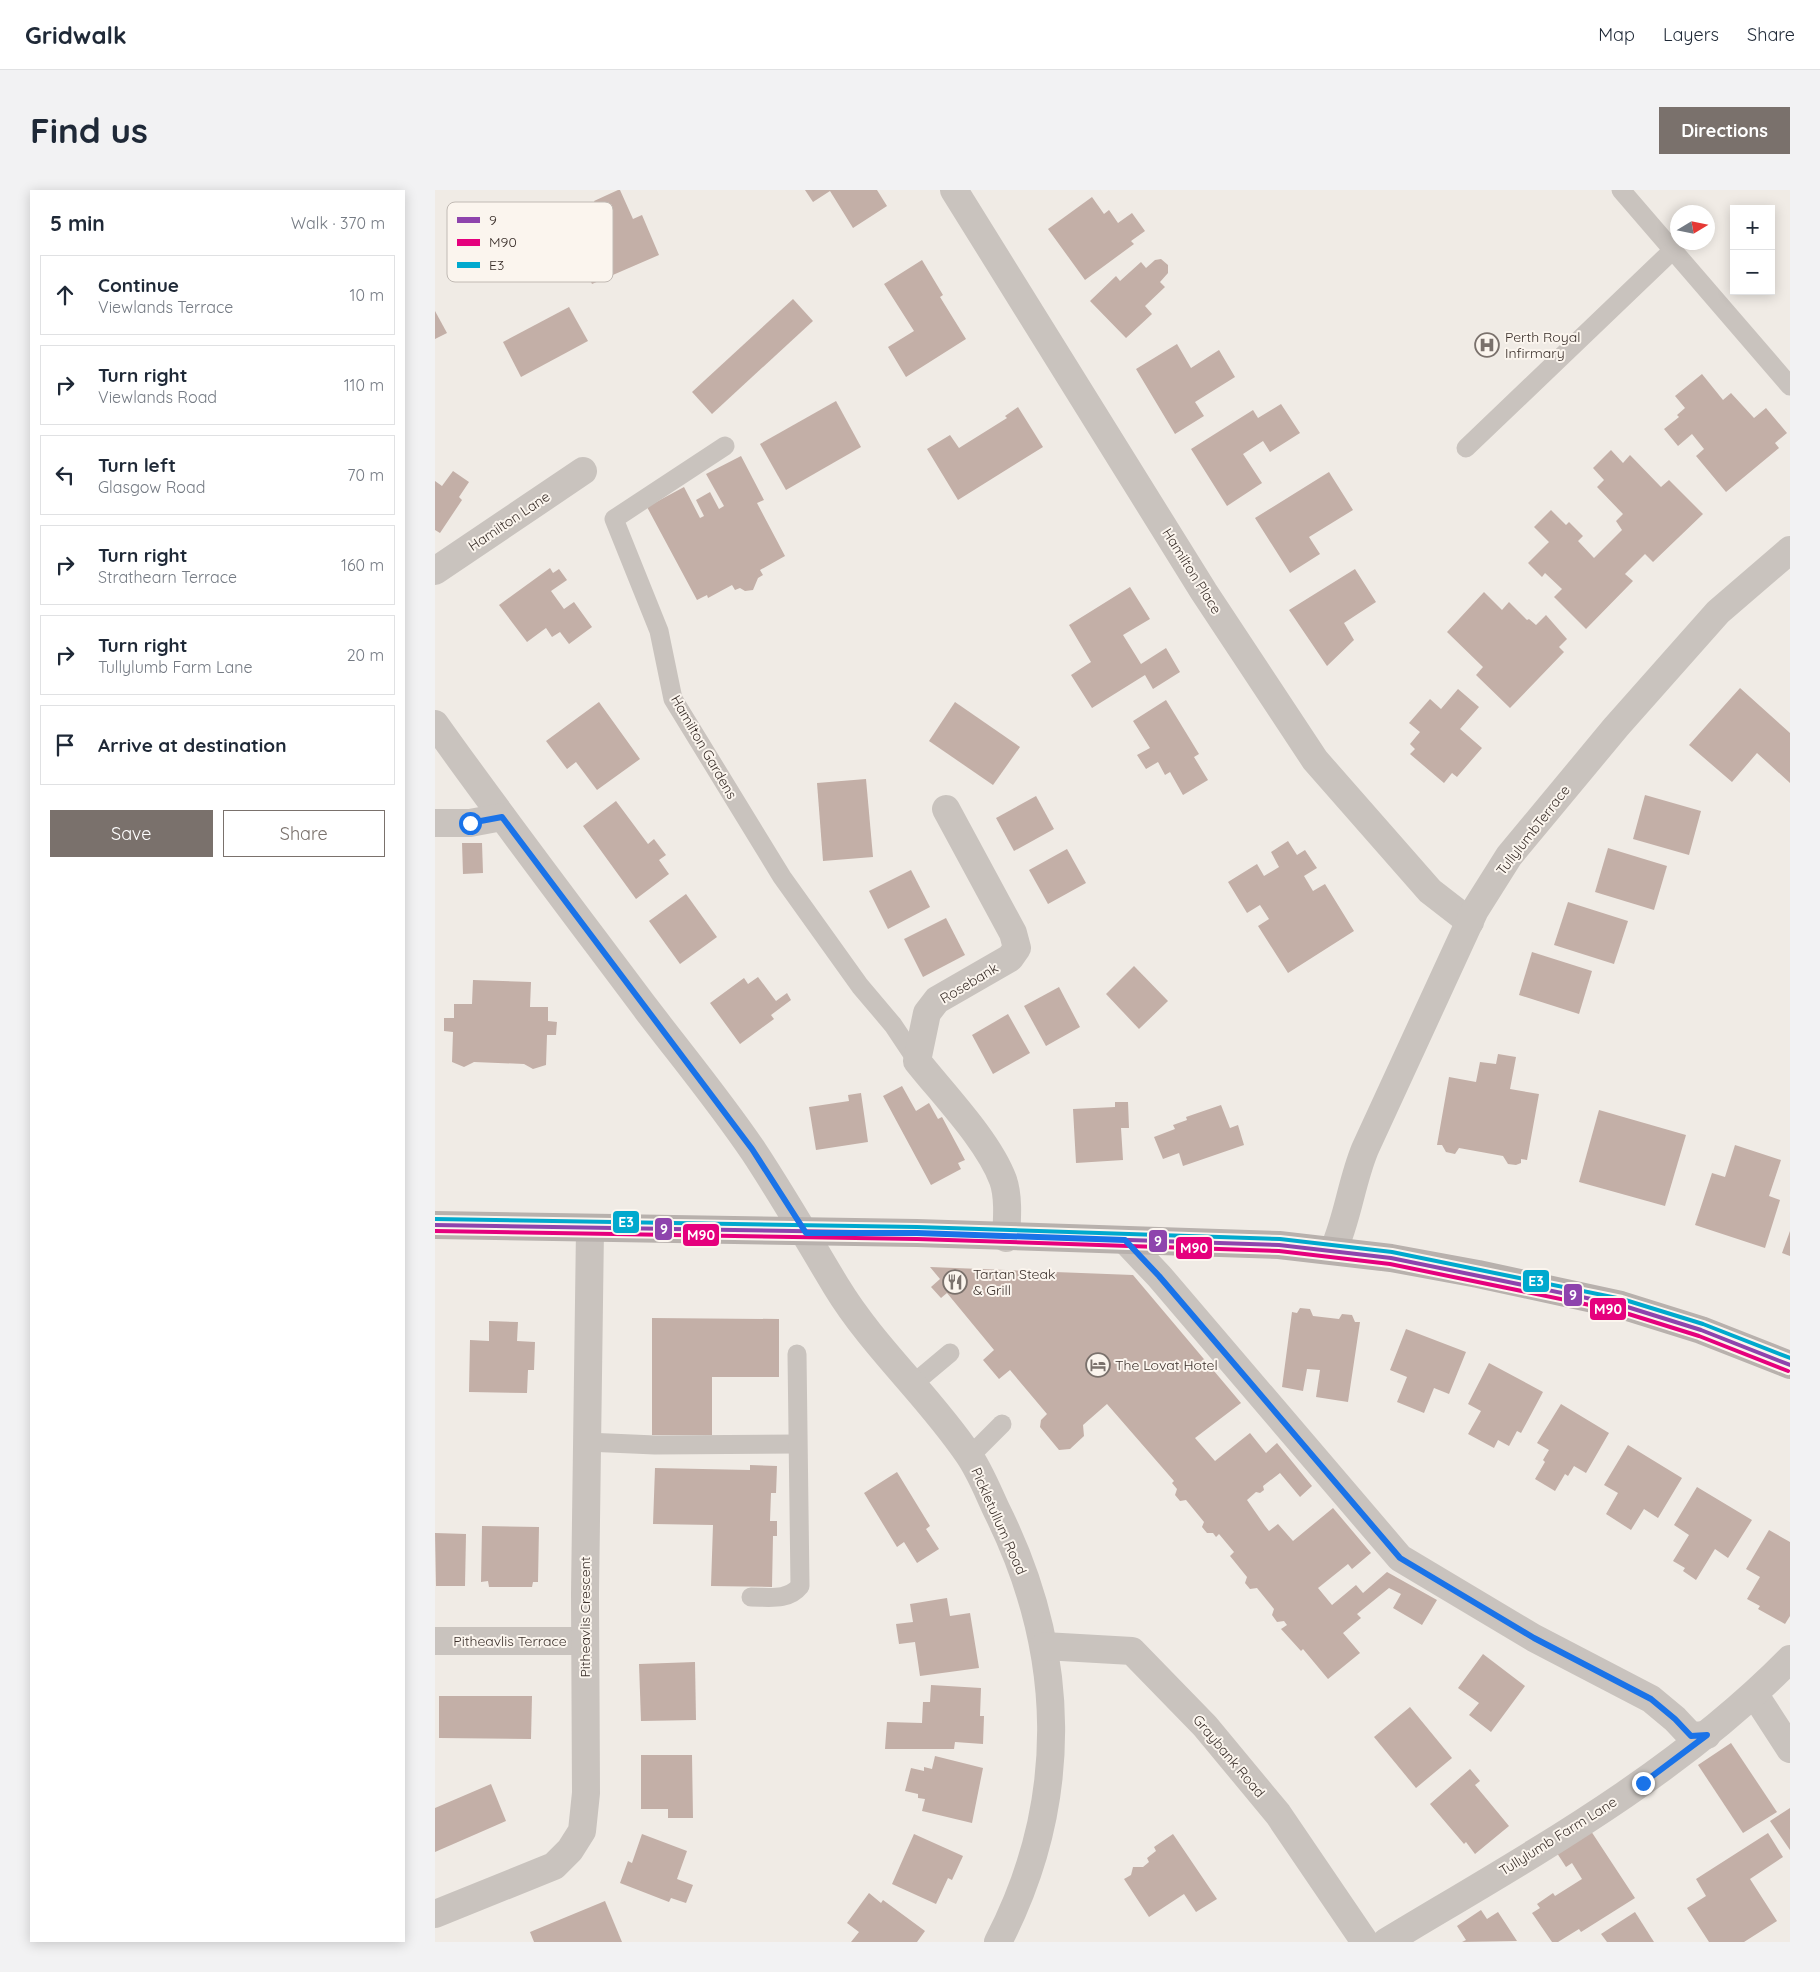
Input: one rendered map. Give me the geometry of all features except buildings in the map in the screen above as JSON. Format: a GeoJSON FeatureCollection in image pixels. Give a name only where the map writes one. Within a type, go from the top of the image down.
{"type":"FeatureCollection","features":[{"type":"Feature","properties":{"kind":"main road"},"geometry":{"type":"LineString","coordinates":[[435,1225],[806,1233],[917,1233],[1006,1238],[1279,1246],[1391,1258],[1478,1274],[1621,1305],[1701,1330],[1790,1366]]}},
{"type":"Feature","properties":{"kind":"street","name":"Hamilton Place"},"geometry":{"type":"LineString","coordinates":[[954,190],[1204,592],[1315,760],[1429,891],[1470,922]]}},
{"type":"Feature","properties":{"kind":"street","name":"Hamilton Lane"},"geometry":{"type":"LineString","coordinates":[[435,571],[583,471]]}},
{"type":"Feature","properties":{"kind":"street","name":"TullylumbTerrace"},"geometry":{"type":"LineString","coordinates":[[1333,1252],[1345,1225],[1355,1175],[1470,922],[1509,856],[1616,727],[1718,612],[1790,550]]}},
{"type":"Feature","properties":{"kind":"street","name":"Pickletullum Road"},"geometry":{"type":"LineString","coordinates":[[435,724],[502,817],[752,1149],[806,1233],[842,1295],[872,1338],[913,1384],[970,1456],[1007,1532],[1029,1586],[1044,1646],[1051,1697],[1051,1740],[1044,1806],[1032,1860],[1015,1908],[998,1942]]}},
{"type":"Feature","properties":{"kind":"street","name":"Rosebank"},"geometry":{"type":"LineString","coordinates":[[917,1061],[927,1013],[937,1000],[1011,958],[1017,948],[1013,933],[946,809]]}},
{"type":"Feature","properties":{"kind":"street"},"geometry":{"type":"LineString","coordinates":[[435,824],[470,823],[502,817]]}},
{"type":"Feature","properties":{"kind":"street"},"geometry":{"type":"LineString","coordinates":[[917,1061],[981,1142],[1003,1180],[1007,1213],[1006,1238]]}},
{"type":"Feature","properties":{"kind":"street","name":"Pitheavlis Crescent"},"geometry":{"type":"LineString","coordinates":[[435,1914],[554,1866],[570,1850],[583,1831],[586,1793],[586,1442],[590,1229]]}},
{"type":"Feature","properties":{"kind":"street"},"geometry":{"type":"LineString","coordinates":[[1125,1240],[1159,1276],[1400,1558],[1534,1638],[1651,1699],[1675,1719],[1691,1736],[1707,1735]]}},
{"type":"Feature","properties":{"kind":"street","name":"Pitheavlis Terrace"},"geometry":{"type":"LineString","coordinates":[[435,1641],[585,1641]]}},
{"type":"Feature","properties":{"kind":"street","name":"Graybank Road"},"geometry":{"type":"LineString","coordinates":[[1044,1646],[1132,1651],[1205,1726],[1278,1814],[1365,1942]]}},
{"type":"Feature","properties":{"kind":"street","name":"Tullylumb Farm Lane"},"geometry":{"type":"LineString","coordinates":[[1386,1942],[1643,1783],[1707,1735],[1755,1695],[1790,1659]]}},
{"type":"Feature","properties":{"kind":"street"},"geometry":{"type":"LineString","coordinates":[[1755,1695],[1790,1749]]}},
{"type":"Feature","properties":{"kind":"lane"},"geometry":{"type":"LineString","coordinates":[[1621,190],[1670,247]]}},
{"type":"Feature","properties":{"kind":"lane"},"geometry":{"type":"LineString","coordinates":[[1466,448],[1673,250],[1790,386]]}},
{"type":"Feature","properties":{"kind":"lane","name":"Hamilton Gardens"},"geometry":{"type":"LineString","coordinates":[[725,446],[614,519],[659,631],[673,699],[782,877],[860,986],[893,1025],[917,1061]]}},
{"type":"Feature","properties":{"kind":"lane"},"geometry":{"type":"LineString","coordinates":[[913,1384],[950,1353]]}},
{"type":"Feature","properties":{"kind":"lane"},"geometry":{"type":"LineString","coordinates":[[751,1597],[785,1597],[794,1593],[800,1586],[796,1444],[797,1354]]}},
{"type":"Feature","properties":{"kind":"lane"},"geometry":{"type":"LineString","coordinates":[[970,1456],[1002,1424]]}},
{"type":"Feature","properties":{"kind":"lane"},"geometry":{"type":"LineString","coordinates":[[586,1442],[655,1445],[796,1444]]}},
{"type":"Feature","properties":{"kind":"transit line","name":"E3"},"geometry":{"type":"LineString","coordinates":[[435,1219],[917,1227],[1280,1239],[1392,1252],[1622,1299],[1703,1324],[1790,1358]]}},
{"type":"Feature","properties":{"kind":"transit line","name":"9"},"geometry":{"type":"LineString","coordinates":[[435,1225],[917,1233],[1279,1245],[1391,1258],[1621,1305],[1701,1330],[1790,1365]]}},
{"type":"Feature","properties":{"kind":"transit line","name":"M90"},"geometry":{"type":"LineString","coordinates":[[435,1231],[917,1239],[1279,1251],[1390,1264],[1619,1311],[1699,1336],[1788,1371]]}},
{"type":"Feature","properties":{"kind":"place","name":"Perth Royal Infirmary"},"geometry":{"type":"Point","coordinates":[1487,345]}},
{"type":"Feature","properties":{"kind":"place","name":"Tartan Steak & Grill"},"geometry":{"type":"Point","coordinates":[955,1282]}},
{"type":"Feature","properties":{"kind":"place","name":"The Lovat Hotel"},"geometry":{"type":"Point","coordinates":[1098,1365]}},
{"type":"Feature","properties":{"kind":"route"},"geometry":{"type":"LineString","coordinates":[[470,823],[502,817],[752,1149],[806,1233],[917,1233],[1006,1238],[1125,1240],[1159,1276],[1400,1558],[1534,1638],[1651,1699],[1675,1719],[1691,1736],[1707,1735],[1643,1783]]}}]}
